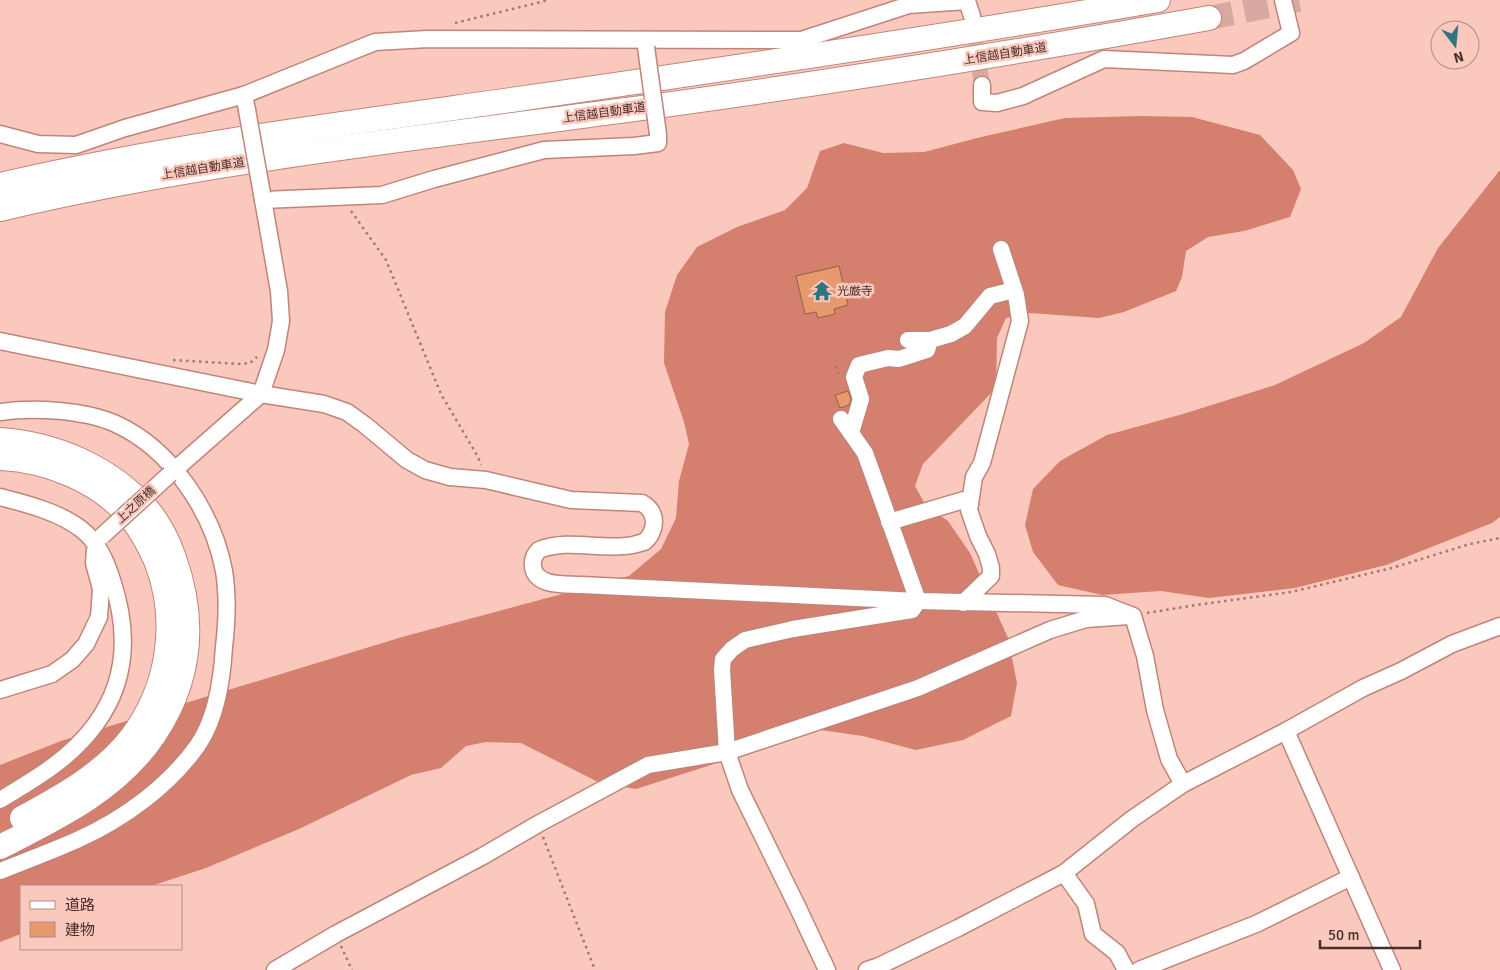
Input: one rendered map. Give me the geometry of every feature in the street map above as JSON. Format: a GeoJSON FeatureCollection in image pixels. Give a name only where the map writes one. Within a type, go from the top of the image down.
{"type":"FeatureCollection","features":[{"type":"Feature","properties":{"kind":"highway","name":"上信越自動車道"},"geometry":{"type":"LineString","coordinates":[[0,184],[233,141],[832,54],[1158,0]]}},
{"type":"Feature","properties":{"kind":"highway","name":"上信越自動車道"},"geometry":{"type":"LineString","coordinates":[[0,209],[111,185],[235,164],[823,82],[1026,51],[1209,18]]}},
{"type":"Feature","properties":{"kind":"highway"},"geometry":{"type":"LineString","coordinates":[[0,440],[43,446],[69,455],[91,465],[112,478],[132,494],[148,510],[170,548],[184,593],[188,618],[185,659],[177,691],[167,714],[140,755],[101,790],[80,804],[0,847]]}},
{"type":"Feature","properties":{"kind":"highway"},"geometry":{"type":"LineString","coordinates":[[0,458],[15,459],[59,470],[80,479],[99,490],[131,518],[153,553],[161,574],[169,617],[169,638],[161,680],[154,700],[131,738],[94,774],[73,789],[0,829]]}},
{"type":"Feature","properties":{"kind":"street"},"geometry":{"type":"LineString","coordinates":[[982,85],[982,102],[997,102],[1023,96],[1104,58],[1233,64],[1244,61],[1291,33],[1283,0]]}},
{"type":"Feature","properties":{"kind":"street"},"geometry":{"type":"LineString","coordinates":[[0,134],[38,144],[76,144],[125,128],[246,102],[376,42],[428,39],[646,43],[801,40],[909,5],[967,1],[972,16]]}},
{"type":"Feature","properties":{"kind":"street"},"geometry":{"type":"LineString","coordinates":[[263,197],[382,195],[544,150],[634,146],[658,143],[646,43]]}},
{"type":"Feature","properties":{"kind":"street"},"geometry":{"type":"LineString","coordinates":[[246,102],[279,292],[281,321],[276,350],[261,394]]}},
{"type":"Feature","properties":{"kind":"street"},"geometry":{"type":"LineString","coordinates":[[963,603],[991,576],[987,554],[978,536],[969,510],[974,476],[982,463],[1020,321],[1014,290],[1001,248]]}},
{"type":"Feature","properties":{"kind":"street"},"geometry":{"type":"LineString","coordinates":[[908,340],[930,340],[951,334],[965,326],[990,296],[1014,290]]}},
{"type":"Feature","properties":{"kind":"street"},"geometry":{"type":"LineString","coordinates":[[851,433],[861,399],[854,377],[859,365],[888,358],[900,359],[927,350],[930,340]]}},
{"type":"Feature","properties":{"kind":"street"},"geometry":{"type":"LineString","coordinates":[[0,341],[261,394],[324,404],[347,412],[407,460],[424,470],[450,477],[486,480],[571,500],[642,503],[650,509],[654,526],[652,533],[645,542],[624,546],[563,545],[539,550],[533,558],[534,574],[548,582],[918,602],[1105,604],[1133,616]]}},
{"type":"Feature","properties":{"kind":"street","name":"上之原橋"},"geometry":{"type":"LineString","coordinates":[[99,539],[261,394]]}},
{"type":"Feature","properties":{"kind":"street"},"geometry":{"type":"LineString","coordinates":[[0,412],[36,409],[89,416],[115,423],[155,450],[195,497],[208,522],[218,547],[224,572],[226,597],[223,661],[212,717],[199,743],[182,765],[136,806],[110,823],[78,840],[0,871]]}},
{"type":"Feature","properties":{"kind":"street"},"geometry":{"type":"LineString","coordinates":[[841,419],[866,453],[918,602]]}},
{"type":"Feature","properties":{"kind":"street"},"geometry":{"type":"LineString","coordinates":[[0,497],[65,520],[99,539],[122,617],[124,641],[123,655],[116,685],[106,708],[95,725],[77,747],[56,765],[0,800]]}},
{"type":"Feature","properties":{"kind":"street"},"geometry":{"type":"LineString","coordinates":[[889,522],[964,500],[970,504]]}},
{"type":"Feature","properties":{"kind":"street"},"geometry":{"type":"LineString","coordinates":[[0,690],[52,674],[72,660],[86,644],[99,617],[101,589],[94,563],[99,539]]}},
{"type":"Feature","properties":{"kind":"street"},"geometry":{"type":"LineString","coordinates":[[827,970],[740,790],[727,752],[723,659],[732,649],[745,640],[793,629],[912,610],[918,602]]}},
{"type":"Feature","properties":{"kind":"street"},"geometry":{"type":"LineString","coordinates":[[274,970],[336,934],[648,765],[727,752],[918,688],[1050,630],[1086,619],[1133,616]]}},
{"type":"Feature","properties":{"kind":"street"},"geometry":{"type":"LineString","coordinates":[[1133,616],[1145,656],[1155,710],[1169,759],[1183,784]]}},
{"type":"Feature","properties":{"kind":"street"},"geometry":{"type":"LineString","coordinates":[[867,970],[958,928],[1064,874],[1132,819],[1183,784],[1286,731],[1363,688],[1401,671],[1452,644],[1500,626]]}},
{"type":"Feature","properties":{"kind":"street"},"geometry":{"type":"LineString","coordinates":[[1286,731],[1392,970]]}},
{"type":"Feature","properties":{"kind":"street"},"geometry":{"type":"LineString","coordinates":[[1064,874],[1086,904],[1092,934],[1117,953],[1126,970]]}},
{"type":"Feature","properties":{"kind":"street"},"geometry":{"type":"LineString","coordinates":[[1139,970],[1256,924],[1351,877]]}},
{"type":"Feature","properties":{"kind":"path"},"geometry":{"type":"LineString","coordinates":[[454,24],[549,0]]}},
{"type":"Feature","properties":{"kind":"path"},"geometry":{"type":"LineString","coordinates":[[351,210],[386,260],[441,394],[478,457],[486,480]]}},
{"type":"Feature","properties":{"kind":"path"},"geometry":{"type":"LineString","coordinates":[[151,371],[157,362],[176,360],[250,363],[261,352]]}},
{"type":"Feature","properties":{"kind":"path"},"geometry":{"type":"LineString","coordinates":[[1133,616],[1291,592],[1392,568],[1470,544],[1500,538]]}},
{"type":"Feature","properties":{"kind":"path"},"geometry":{"type":"LineString","coordinates":[[538,824],[595,970]]}},
{"type":"Feature","properties":{"kind":"path"},"geometry":{"type":"LineString","coordinates":[[336,934],[352,970]]}},
{"type":"Feature","properties":{"kind":"shaded area"},"geometry":{"type":"Polygon","coordinates":[[[1192,117],[1260,135],[1293,170],[1301,189],[1290,217],[1244,231],[1208,237],[1186,251],[1182,277],[1176,291],[1124,312],[1099,318],[1030,313],[1006,318],[997,338],[996,388],[923,464],[915,486],[926,506],[948,521],[970,553],[1008,638],[1017,683],[1011,716],[963,740],[916,750],[863,736],[820,730],[636,789],[600,783],[521,743],[486,742],[466,746],[441,768],[411,775],[299,829],[206,868],[154,885],[20,885],[20,934],[0,942],[0,765],[61,741],[402,637],[629,576],[661,549],[676,518],[679,481],[689,444],[684,422],[664,363],[665,312],[677,275],[697,247],[737,227],[785,210],[807,188],[820,151],[844,143],[883,153],[924,152],[1065,118],[1192,117]]]}},
{"type":"Feature","properties":{"kind":"shaded area"},"geometry":{"type":"Polygon","coordinates":[[[1500,170],[1500,517],[1492,523],[1386,565],[1295,588],[1209,598],[1161,591],[1102,595],[1058,585],[1033,552],[1025,525],[1033,489],[1060,461],[1107,435],[1183,414],[1275,385],[1364,343],[1401,317],[1438,248],[1500,170]]]}},
{"type":"Feature","properties":{"kind":"building","name":"光厳寺"},"geometry":{"type":"Polygon","coordinates":[[[839,266],[848,305],[834,309],[835,314],[818,318],[816,312],[805,314],[796,276],[839,266]]]}},
{"type":"Feature","properties":{"kind":"building"},"geometry":{"type":"Polygon","coordinates":[[[848,391],[851,399],[849,405],[840,408],[835,395],[848,391]]]}},
{"type":"Feature","properties":{"kind":"tunnel"},"geometry":{"type":"LineString","coordinates":[[1209,18],[1299,0]]}},
{"type":"Feature","properties":{"kind":"tunnel"},"geometry":{"type":"LineString","coordinates":[[972,20],[982,85]]}},
{"type":"Feature","properties":{"kind":"place","name":"光厳寺"},"geometry":{"type":"Point","coordinates":[822,291]}}]}
